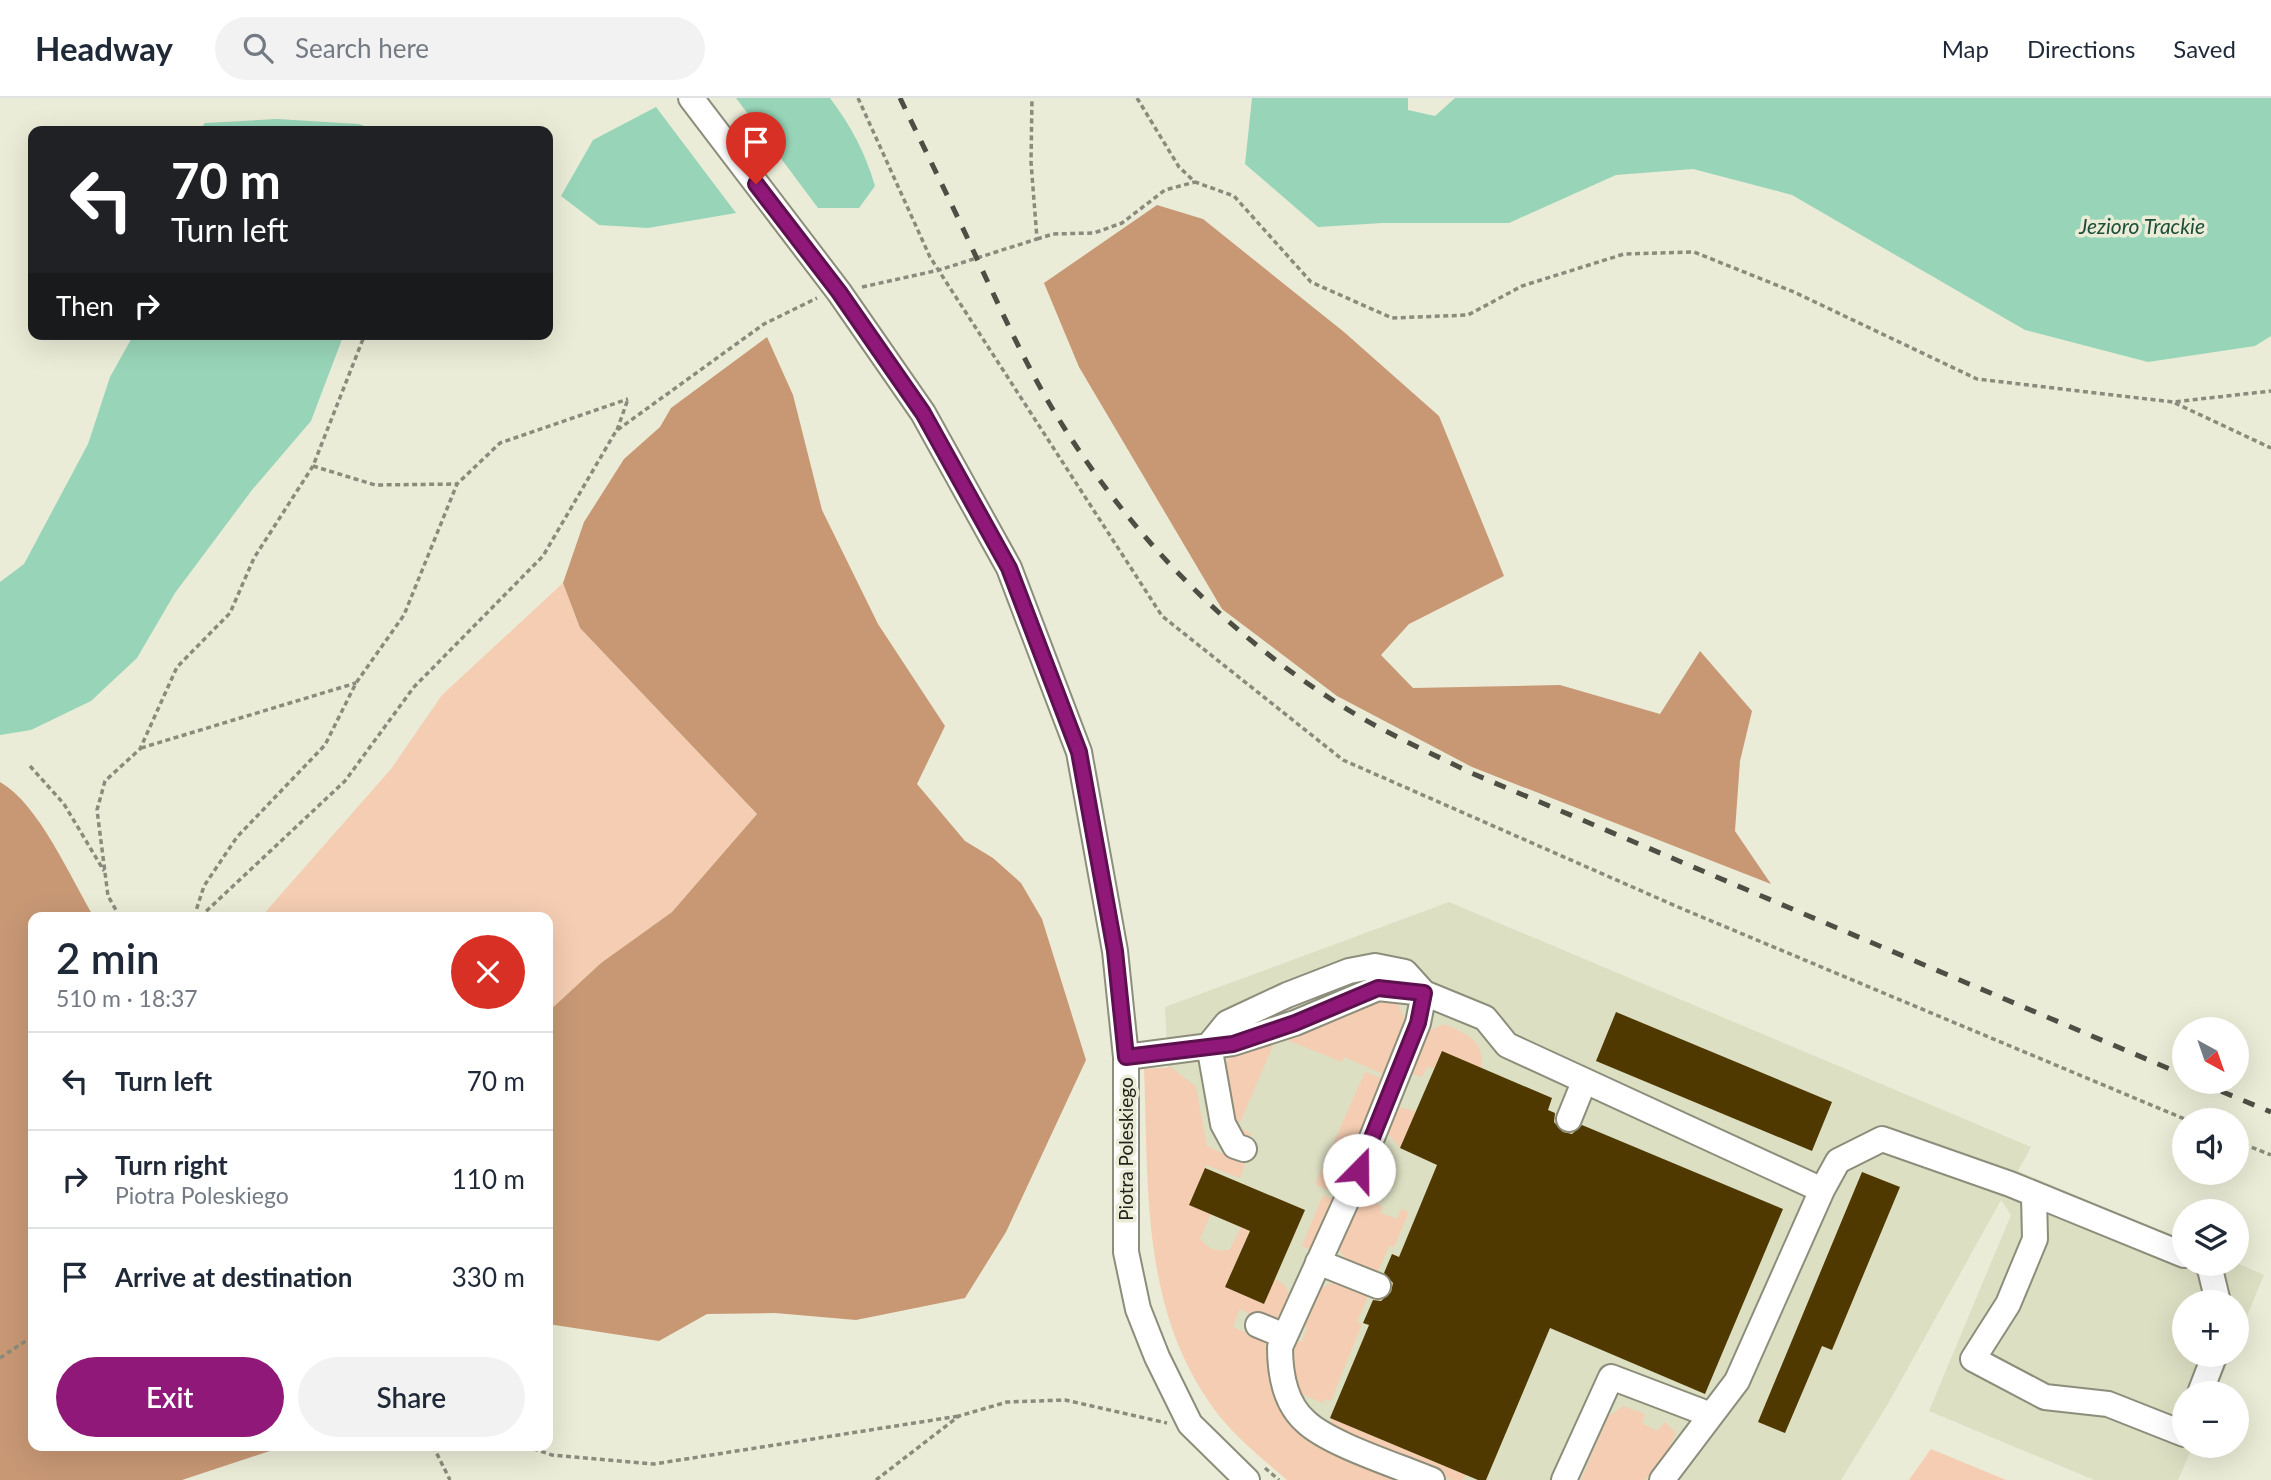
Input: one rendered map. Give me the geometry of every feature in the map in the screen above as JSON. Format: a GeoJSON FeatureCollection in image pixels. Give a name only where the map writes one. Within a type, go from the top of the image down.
{"type":"FeatureCollection","features":[{"type":"Feature","properties":{"kind":"street","name":"Piotra Poleskiego"},"geometry":{"type":"LineString","coordinates":[[691,98],[848,290],[923,413],[1009,568],[1079,752],[1115,951],[1126,1057],[1126,1252],[1143,1321],[1157,1357],[1191,1424],[1253,1471]]}},
{"type":"Feature","properties":{"kind":"street"},"geometry":{"type":"LineString","coordinates":[[1126,1057],[1233,1044],[1295,1023],[1378,988],[1424,993],[1485,1018],[1507,1045],[1822,1190]]}},
{"type":"Feature","properties":{"kind":"street"},"geometry":{"type":"LineString","coordinates":[[1424,993],[1418,1023],[1280,1347],[1280,1369],[1285,1389],[1304,1421],[1332,1438],[1432,1480]]}},
{"type":"Feature","properties":{"kind":"street"},"geometry":{"type":"LineString","coordinates":[[1209,1045],[1223,1124],[1235,1146],[1244,1149]]}},
{"type":"Feature","properties":{"kind":"street"},"geometry":{"type":"LineString","coordinates":[[1569,1119],[1584,1082]]}},
{"type":"Feature","properties":{"kind":"street"},"geometry":{"type":"LineString","coordinates":[[1662,1480],[1737,1381],[1822,1190],[1838,1161],[1882,1139],[2010,1184],[2172,1250]]}},
{"type":"Feature","properties":{"kind":"street"},"geometry":{"type":"LineString","coordinates":[[2034,1196],[2035,1239],[2008,1304],[1973,1359],[2045,1396],[2108,1404],[2172,1429]]}},
{"type":"Feature","properties":{"kind":"street"},"geometry":{"type":"LineString","coordinates":[[1318,1262],[1378,1286]]}},
{"type":"Feature","properties":{"kind":"street"},"geometry":{"type":"LineString","coordinates":[[1258,1325],[1285,1336]]}},
{"type":"Feature","properties":{"kind":"street"},"geometry":{"type":"LineString","coordinates":[[1564,1480],[1611,1377],[1711,1415]]}},
{"type":"Feature","properties":{"kind":"path"},"geometry":{"type":"LineString","coordinates":[[858,98],[939,270],[1162,616],[1343,760],[1678,907],[2172,1114]]}},
{"type":"Feature","properties":{"kind":"path"},"geometry":{"type":"LineString","coordinates":[[1032,98],[1031,162],[1037,239]]}},
{"type":"Feature","properties":{"kind":"path"},"geometry":{"type":"LineString","coordinates":[[1137,98],[1179,167],[1195,182],[1234,196],[1311,282],[1392,318],[1468,315],[1522,286],[1624,254],[1694,252],[1794,292],[1977,379],[2173,402],[2271,391]]}},
{"type":"Feature","properties":{"kind":"path"},"geometry":{"type":"LineString","coordinates":[[617,431],[764,324],[817,298],[939,270],[1053,234],[1094,233],[1122,223],[1165,190],[1195,182]]}},
{"type":"Feature","properties":{"kind":"path"},"geometry":{"type":"LineString","coordinates":[[848,290],[865,299]]}},
{"type":"Feature","properties":{"kind":"path"},"geometry":{"type":"LineString","coordinates":[[117,912],[108,896],[97,810],[105,782],[140,749],[177,667],[230,612],[254,558],[313,466],[363,340]]}},
{"type":"Feature","properties":{"kind":"path"},"geometry":{"type":"LineString","coordinates":[[196,912],[204,886],[237,837],[325,745],[356,682],[404,615],[457,484],[500,443],[628,399],[617,431],[543,556],[414,687],[345,781],[205,912]]}},
{"type":"Feature","properties":{"kind":"path"},"geometry":{"type":"LineString","coordinates":[[2173,402],[2271,448]]}},
{"type":"Feature","properties":{"kind":"path"},"geometry":{"type":"LineString","coordinates":[[313,466],[375,485],[457,484]]}},
{"type":"Feature","properties":{"kind":"path"},"geometry":{"type":"LineString","coordinates":[[140,749],[356,682]]}},
{"type":"Feature","properties":{"kind":"path"},"geometry":{"type":"LineString","coordinates":[[30,766],[64,804],[105,873]]}},
{"type":"Feature","properties":{"kind":"path"},"geometry":{"type":"LineString","coordinates":[[2249,1146],[2271,1155]]}},
{"type":"Feature","properties":{"kind":"path"},"geometry":{"type":"LineString","coordinates":[[0,1358],[28,1339]]}},
{"type":"Feature","properties":{"kind":"path"},"geometry":{"type":"LineString","coordinates":[[540,1451],[552,1455],[654,1464],[959,1416],[1007,1402],[1065,1400],[1153,1422],[1191,1424]]}},
{"type":"Feature","properties":{"kind":"path"},"geometry":{"type":"LineString","coordinates":[[876,1480],[959,1416]]}},
{"type":"Feature","properties":{"kind":"path"},"geometry":{"type":"LineString","coordinates":[[436,1451],[450,1480]]}},
{"type":"Feature","properties":{"kind":"path"},"geometry":{"type":"LineString","coordinates":[[1253,1471],[1279,1480]]}},
{"type":"Feature","properties":{"kind":"shaded area"},"geometry":{"type":"Polygon","coordinates":[[[1157,205],[1203,219],[1344,332],[1439,416],[1504,576],[1409,624],[1381,655],[1413,688],[1560,685],[1660,714],[1700,651],[1752,711],[1740,761],[1735,831],[1771,884],[1472,767],[1337,696],[1222,609],[1079,367],[1044,283],[1157,205]]]}},
{"type":"Feature","properties":{"kind":"shaded area"},"geometry":{"type":"Polygon","coordinates":[[[767,337],[793,395],[822,510],[878,624],[945,726],[917,784],[965,841],[993,858],[1021,883],[1042,919],[1086,1060],[1006,1232],[965,1298],[856,1320],[775,1313],[707,1314],[659,1341],[553,1325],[553,1007],[601,963],[672,912],[757,814],[580,628],[563,583],[584,522],[624,459],[660,427],[671,408],[767,337]]]}},
{"type":"Feature","properties":{"kind":"shaded area"},"geometry":{"type":"Polygon","coordinates":[[[563,583],[580,628],[757,814],[672,912],[601,963],[553,1007],[553,912],[265,912],[391,769],[442,695],[563,583]]]}},
{"type":"Feature","properties":{"kind":"shaded area"},"geometry":{"type":"Polygon","coordinates":[[[0,782],[28,807],[41,824],[91,912],[28,912],[28,1451],[270,1451],[182,1480],[0,1480],[0,782]]]}},
{"type":"Feature","properties":{"kind":"shaded area"},"geometry":{"type":"Polygon","coordinates":[[[1449,902],[2031,1147],[2018,1171],[2172,1236],[2172,1276],[2249,1276],[2249,1268],[2264,1275],[2249,1311],[2249,1290],[2172,1290],[2172,1367],[2226,1367],[2220,1381],[2172,1381],[2172,1458],[2188,1458],[2178,1480],[2094,1480],[1929,1411],[2011,1215],[2001,1200],[1889,1402],[1841,1480],[1326,1480],[1178,1269],[1165,1007],[1449,902]]]}},
{"type":"Feature","properties":{"kind":"shaded area"},"geometry":{"type":"Polygon","coordinates":[[[1377,998],[1399,1005],[1406,1023],[1385,1075],[1344,1057],[1342,1062],[1277,1036],[1238,1127],[1252,1134],[1244,1140],[1237,1131],[1224,1066],[1233,1052],[1377,998]]]}},
{"type":"Feature","properties":{"kind":"shaded area"},"geometry":{"type":"Polygon","coordinates":[[[1444,1024],[1473,1039],[1482,1058],[1481,1068],[1442,1051],[1434,1068],[1427,1067],[1422,1077],[1405,1071],[1423,1033],[1444,1024]]]}},
{"type":"Feature","properties":{"kind":"shaded area"},"geometry":{"type":"Polygon","coordinates":[[[1171,1067],[1196,1087],[1207,1146],[1245,1164],[1240,1178],[1206,1165],[1190,1205],[1211,1214],[1200,1238],[1213,1249],[1230,1249],[1241,1227],[1255,1233],[1246,1239],[1225,1287],[1264,1304],[1275,1279],[1285,1286],[1289,1295],[1289,1306],[1284,1317],[1259,1319],[1240,1309],[1233,1327],[1257,1338],[1270,1349],[1275,1364],[1278,1391],[1414,1480],[1287,1480],[1228,1426],[1195,1379],[1176,1338],[1162,1295],[1149,1206],[1144,1069],[1171,1067]]]}},
{"type":"Feature","properties":{"kind":"shaded area"},"geometry":{"type":"Polygon","coordinates":[[[1365,1072],[1384,1079],[1336,1194],[1315,1184],[1365,1072]]]}},
{"type":"Feature","properties":{"kind":"shaded area"},"geometry":{"type":"Polygon","coordinates":[[[1394,1105],[1416,1112],[1400,1148],[1387,1132],[1394,1105]]]}},
{"type":"Feature","properties":{"kind":"shaded area"},"geometry":{"type":"Polygon","coordinates":[[[1323,1195],[1334,1200],[1313,1251],[1302,1246],[1323,1195]]]}},
{"type":"Feature","properties":{"kind":"shaded area"},"geometry":{"type":"Polygon","coordinates":[[[1369,1199],[1383,1207],[1381,1213],[1397,1219],[1401,1209],[1409,1212],[1394,1247],[1389,1246],[1376,1276],[1347,1259],[1338,1245],[1344,1227],[1360,1200],[1369,1199]]]}},
{"type":"Feature","properties":{"kind":"shaded area"},"geometry":{"type":"Polygon","coordinates":[[[1338,1280],[1370,1291],[1357,1322],[1362,1324],[1331,1401],[1325,1399],[1323,1403],[1296,1392],[1286,1362],[1295,1340],[1302,1342],[1307,1328],[1302,1326],[1316,1291],[1338,1280]]]}},
{"type":"Feature","properties":{"kind":"shaded area"},"geometry":{"type":"Polygon","coordinates":[[[1623,1406],[1645,1414],[1642,1423],[1657,1431],[1665,1422],[1676,1433],[1664,1458],[1645,1480],[1581,1480],[1608,1417],[1623,1406]]]}},
{"type":"Feature","properties":{"kind":"shaded area"},"geometry":{"type":"Polygon","coordinates":[[[1330,1418],[1467,1475],[1462,1480],[1452,1480],[1335,1431],[1330,1418]]]}},
{"type":"Feature","properties":{"kind":"shaded area"},"geometry":{"type":"Polygon","coordinates":[[[1931,1449],[2006,1480],[1909,1480],[1931,1449]]]}},
{"type":"Feature","properties":{"kind":"water"},"geometry":{"type":"Polygon","coordinates":[[[736,98],[830,98],[857,140],[875,186],[859,208],[818,208],[736,98]]]}},
{"type":"Feature","properties":{"kind":"water","name":"Jezioro Trackie"},"geometry":{"type":"Polygon","coordinates":[[[1252,98],[1408,98],[1408,110],[1435,116],[1455,98],[2271,98],[2271,336],[2255,346],[2148,362],[2025,330],[1792,195],[1693,169],[1616,175],[1509,223],[1383,223],[1318,227],[1245,164],[1252,98]]]}},
{"type":"Feature","properties":{"kind":"water"},"geometry":{"type":"Polygon","coordinates":[[[656,107],[736,213],[648,228],[599,225],[561,196],[593,140],[656,107]]]}},
{"type":"Feature","properties":{"kind":"water"},"geometry":{"type":"Polygon","coordinates":[[[277,119],[365,126],[203,126],[205,123],[277,119]]]}},
{"type":"Feature","properties":{"kind":"water"},"geometry":{"type":"Polygon","coordinates":[[[131,340],[342,340],[311,421],[252,490],[175,593],[137,658],[91,701],[31,730],[0,735],[0,582],[24,564],[88,444],[110,377],[131,340]]]}},
{"type":"Feature","properties":{"kind":"building"},"geometry":{"type":"Polygon","coordinates":[[[1616,1012],[1832,1102],[1812,1151],[1596,1061],[1616,1012]]]}},
{"type":"Feature","properties":{"kind":"building"},"geometry":{"type":"Polygon","coordinates":[[[1442,1051],[1552,1098],[1548,1110],[1555,1113],[1554,1122],[1563,1132],[1572,1134],[1582,1125],[1783,1209],[1705,1394],[1550,1328],[1486,1480],[1478,1480],[1330,1418],[1369,1325],[1363,1323],[1373,1300],[1381,1301],[1391,1292],[1393,1283],[1384,1273],[1392,1254],[1399,1257],[1437,1165],[1400,1148],[1442,1051]]]}},
{"type":"Feature","properties":{"kind":"building"},"geometry":{"type":"Polygon","coordinates":[[[1205,1168],[1305,1210],[1264,1304],[1225,1287],[1250,1231],[1189,1205],[1205,1168]]]}},
{"type":"Feature","properties":{"kind":"building"},"geometry":{"type":"Polygon","coordinates":[[[1862,1172],[1900,1187],[1832,1350],[1822,1346],[1785,1433],[1758,1422],[1862,1172]]]}},
{"type":"Feature","properties":{"kind":"railway"},"geometry":{"type":"LineString","coordinates":[[900,98],[1022,354],[1081,454],[1113,498],[1185,580],[1224,617],[1309,685],[1397,737],[1469,772],[2172,1070]]}},
{"type":"Feature","properties":{"kind":"railway"},"geometry":{"type":"LineString","coordinates":[[2228,1094],[2271,1112]]}},
{"type":"Feature","properties":{"kind":"route"},"geometry":{"type":"LineString","coordinates":[[756,184],[839,292],[923,413],[1009,568],[1079,752],[1115,951],[1126,1057],[1233,1044],[1295,1023],[1378,988],[1424,993],[1418,1023],[1359,1170]]}}]}
